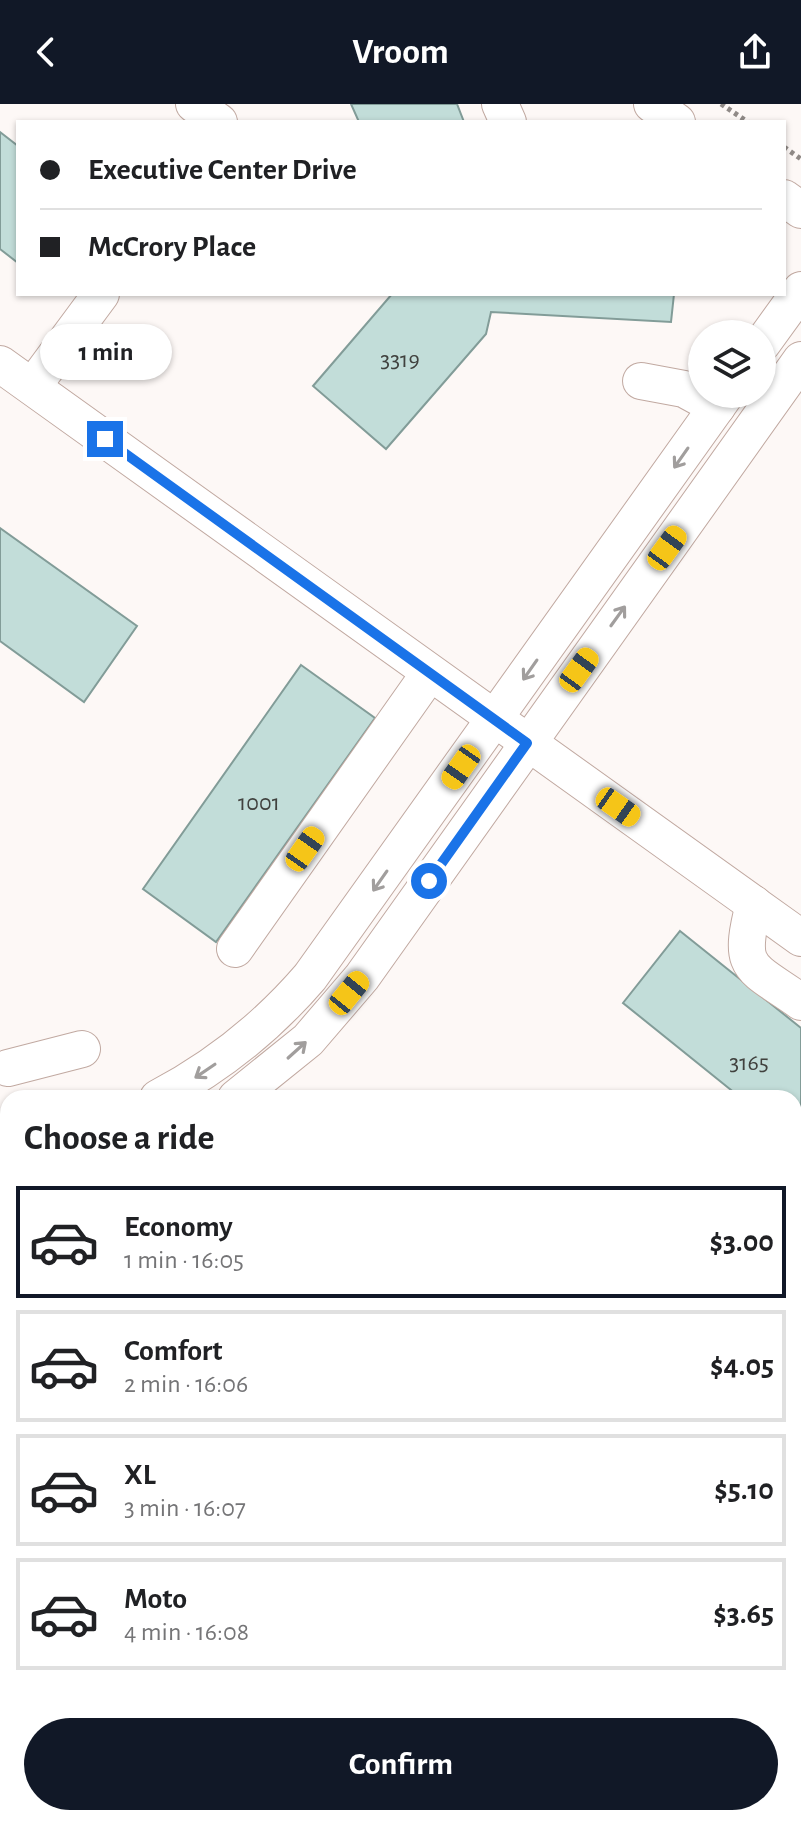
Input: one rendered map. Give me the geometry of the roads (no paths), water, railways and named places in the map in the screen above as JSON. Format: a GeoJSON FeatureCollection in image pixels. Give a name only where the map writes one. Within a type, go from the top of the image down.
{"type":"FeatureCollection","features":[{"type":"Feature","properties":{"kind":"street"},"geometry":{"type":"LineString","coordinates":[[194,104],[217,120]]}},
{"type":"Feature","properties":{"kind":"street"},"geometry":{"type":"LineString","coordinates":[[652,104],[674,120]]}},
{"type":"Feature","properties":{"kind":"street"},"geometry":{"type":"LineString","coordinates":[[776,325],[801,290]]}},
{"type":"Feature","properties":{"kind":"street"},"geometry":{"type":"LineString","coordinates":[[33,386],[100,296]]}},
{"type":"Feature","properties":{"kind":"street"},"geometry":{"type":"LineString","coordinates":[[246,1090],[291,1055],[337,1009],[801,360]]}},
{"type":"Feature","properties":{"kind":"street"},"geometry":{"type":"LineString","coordinates":[[0,364],[801,938]]}},
{"type":"Feature","properties":{"kind":"street"},"geometry":{"type":"LineString","coordinates":[[641,381],[688,390]]}},
{"type":"Feature","properties":{"kind":"street"},"geometry":{"type":"LineString","coordinates":[[171,1090],[224,1058],[298,992],[716,408]]}},
{"type":"Feature","properties":{"kind":"street"},"geometry":{"type":"LineString","coordinates":[[235,949],[429,674]]}},
{"type":"Feature","properties":{"kind":"street"},"geometry":{"type":"LineString","coordinates":[[754,904],[744,943],[752,966],[801,1002]]}},
{"type":"Feature","properties":{"kind":"street"},"geometry":{"type":"LineString","coordinates":[[8,1071],[82,1049]]}}]}
